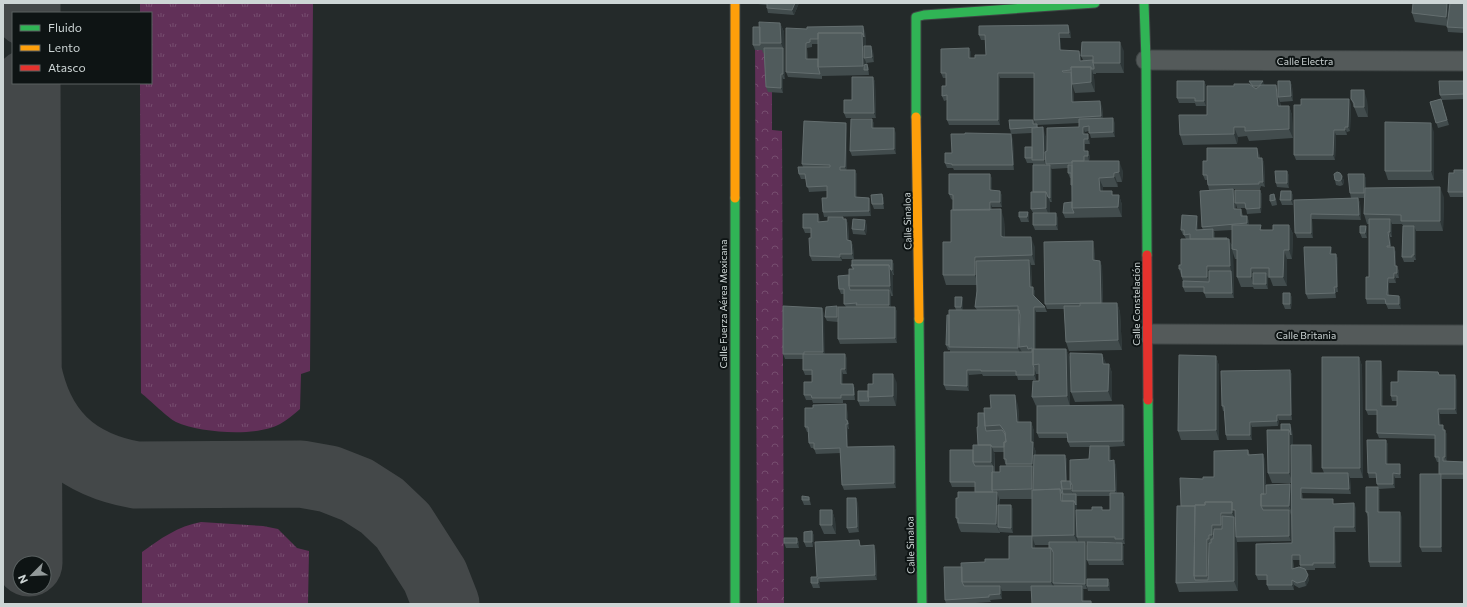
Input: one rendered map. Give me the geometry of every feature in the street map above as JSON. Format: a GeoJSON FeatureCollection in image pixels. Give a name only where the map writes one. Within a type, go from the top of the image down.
{"type":"FeatureCollection","features":[{"type":"Feature","properties":{"kind":"street","name":"Calle Fuerza Aérea Mexicana"},"geometry":{"type":"LineString","coordinates":[[735,3],[735,604]]}},
{"type":"Feature","properties":{"kind":"street","name":"Calle Sinaloa"},"geometry":{"type":"LineString","coordinates":[[922,604],[916,17],[924,15],[1095,3]]}},
{"type":"Feature","properties":{"kind":"street","name":"Calle Constelación"},"geometry":{"type":"LineString","coordinates":[[1144,3],[1146,60],[1150,604]]}},
{"type":"Feature","properties":{"kind":"street","name":"Calle Electra"},"geometry":{"type":"LineString","coordinates":[[1146,60],[1464,62]]}},
{"type":"Feature","properties":{"kind":"street","name":"Calle Britania"},"geometry":{"type":"LineString","coordinates":[[1147,334],[1464,335]]}},
{"type":"Feature","properties":{"kind":"green space"},"geometry":{"type":"Polygon","coordinates":[[[140,3],[313,3],[310,371],[301,374],[300,409],[280,424],[270,428],[257,431],[228,432],[186,426],[173,420],[141,393],[140,84],[152,84],[152,12],[140,12],[140,3]]]}},
{"type":"Feature","properties":{"kind":"green space"},"geometry":{"type":"Polygon","coordinates":[[[755,31],[772,31],[772,130],[782,131],[784,604],[757,604],[755,31]]]}},
{"type":"Feature","properties":{"kind":"green space"},"geometry":{"type":"Polygon","coordinates":[[[201,522],[263,526],[278,529],[297,548],[309,551],[308,604],[142,604],[142,552],[177,530],[201,522]]]}},
{"type":"Feature","properties":{"kind":"building"},"geometry":{"type":"Polygon","coordinates":[[[767,3],[795,3],[792,10],[767,8],[767,3]]]}},
{"type":"Feature","properties":{"kind":"building"},"geometry":{"type":"Polygon","coordinates":[[[1413,3],[1447,3],[1446,17],[1412,13],[1413,3]]]}},
{"type":"Feature","properties":{"kind":"building"},"geometry":{"type":"Polygon","coordinates":[[[1450,3],[1464,3],[1464,28],[1447,27],[1450,3]]]}},
{"type":"Feature","properties":{"kind":"building"},"geometry":{"type":"Polygon","coordinates":[[[759,22],[780,23],[781,43],[760,43],[759,22]]]}},
{"type":"Feature","properties":{"kind":"building"},"geometry":{"type":"Polygon","coordinates":[[[1068,25],[1069,33],[1059,33],[1060,50],[1079,51],[1080,61],[1093,60],[1094,67],[1094,69],[1091,69],[1091,67],[1071,67],[1071,70],[1062,71],[1071,72],[1072,102],[1100,101],[1101,116],[1034,120],[1034,73],[998,73],[998,120],[947,120],[947,95],[942,96],[942,86],[946,86],[946,73],[941,73],[941,49],[969,48],[969,58],[975,58],[975,55],[986,55],[985,35],[979,35],[979,26],[1068,25]]]}},
{"type":"Feature","properties":{"kind":"building"},"geometry":{"type":"Polygon","coordinates":[[[863,26],[864,37],[862,33],[818,33],[818,39],[810,39],[810,42],[806,43],[806,59],[818,59],[820,74],[786,72],[786,28],[807,29],[807,27],[863,26]]]}},
{"type":"Feature","properties":{"kind":"building"},"geometry":{"type":"Polygon","coordinates":[[[753,27],[760,27],[760,45],[753,45],[753,27]]]}},
{"type":"Feature","properties":{"kind":"building"},"geometry":{"type":"Polygon","coordinates":[[[818,33],[862,33],[863,66],[818,67],[818,33]]]}},
{"type":"Feature","properties":{"kind":"building"},"geometry":{"type":"Polygon","coordinates":[[[1082,42],[1120,42],[1120,63],[1093,63],[1093,56],[1081,56],[1082,42]]]}},
{"type":"Feature","properties":{"kind":"building"},"geometry":{"type":"Polygon","coordinates":[[[864,46],[871,46],[872,57],[864,58],[864,46]]]}},
{"type":"Feature","properties":{"kind":"building"},"geometry":{"type":"Polygon","coordinates":[[[764,48],[783,48],[783,74],[781,74],[781,88],[766,87],[764,48]]]}},
{"type":"Feature","properties":{"kind":"building"},"geometry":{"type":"Polygon","coordinates":[[[867,64],[868,70],[864,70],[864,65],[867,64]]]}},
{"type":"Feature","properties":{"kind":"building"},"geometry":{"type":"Polygon","coordinates":[[[1071,67],[1091,67],[1091,82],[1072,84],[1071,67]]]}},
{"type":"Feature","properties":{"kind":"building"},"geometry":{"type":"Polygon","coordinates":[[[852,77],[873,77],[874,113],[844,113],[844,100],[852,100],[852,77]]]}},
{"type":"Feature","properties":{"kind":"building"},"geometry":{"type":"Polygon","coordinates":[[[1177,81],[1204,81],[1204,101],[1195,101],[1195,98],[1177,98],[1177,81]]]}},
{"type":"Feature","properties":{"kind":"building"},"geometry":{"type":"Polygon","coordinates":[[[1249,81],[1263,81],[1259,86],[1253,86],[1249,81]]]}},
{"type":"Feature","properties":{"kind":"building"},"geometry":{"type":"Polygon","coordinates":[[[1278,81],[1290,81],[1291,96],[1278,97],[1278,81]]]}},
{"type":"Feature","properties":{"kind":"building"},"geometry":{"type":"Polygon","coordinates":[[[1439,81],[1464,81],[1464,94],[1440,95],[1439,81]]]}},
{"type":"Feature","properties":{"kind":"building"},"geometry":{"type":"Polygon","coordinates":[[[1234,84],[1249,84],[1256,89],[1261,85],[1276,85],[1278,106],[1289,106],[1289,129],[1245,131],[1245,127],[1234,127],[1234,134],[1180,135],[1179,115],[1207,115],[1207,86],[1234,86],[1234,84]]]}},
{"type":"Feature","properties":{"kind":"building"},"geometry":{"type":"Polygon","coordinates":[[[1351,90],[1364,90],[1364,107],[1354,107],[1354,103],[1351,99],[1351,90]]]}},
{"type":"Feature","properties":{"kind":"building"},"geometry":{"type":"Polygon","coordinates":[[[1301,99],[1349,99],[1348,127],[1345,127],[1345,130],[1334,130],[1333,155],[1294,155],[1294,105],[1301,105],[1301,99]]]}},
{"type":"Feature","properties":{"kind":"building"},"geometry":{"type":"Polygon","coordinates":[[[1441,99],[1447,120],[1436,123],[1430,102],[1441,99]]]}},
{"type":"Feature","properties":{"kind":"building"},"geometry":{"type":"Polygon","coordinates":[[[1113,118],[1113,132],[1089,133],[1089,126],[1083,127],[1083,134],[1088,134],[1088,139],[1084,139],[1084,151],[1088,151],[1088,156],[1084,156],[1084,161],[1046,164],[1045,152],[1047,151],[1047,128],[1079,127],[1079,119],[1113,118]]]}},
{"type":"Feature","properties":{"kind":"building"},"geometry":{"type":"Polygon","coordinates":[[[851,119],[872,119],[872,128],[894,128],[894,149],[850,151],[851,119]]]}},
{"type":"Feature","properties":{"kind":"building"},"geometry":{"type":"Polygon","coordinates":[[[1009,120],[1033,120],[1033,124],[1037,124],[1037,127],[1010,129],[1009,120]]]}},
{"type":"Feature","properties":{"kind":"building"},"geometry":{"type":"Polygon","coordinates":[[[804,121],[846,123],[845,167],[840,167],[840,170],[855,170],[855,197],[869,198],[869,211],[823,212],[822,198],[827,198],[827,186],[807,187],[805,174],[799,174],[798,167],[830,167],[830,165],[802,164],[804,121]]]}},
{"type":"Feature","properties":{"kind":"building"},"geometry":{"type":"Polygon","coordinates":[[[1385,122],[1431,123],[1431,171],[1385,171],[1385,122]]]}},
{"type":"Feature","properties":{"kind":"building"},"geometry":{"type":"Polygon","coordinates":[[[1043,127],[1044,160],[1032,160],[1032,128],[1043,127]]]}},
{"type":"Feature","properties":{"kind":"building"},"geometry":{"type":"Polygon","coordinates":[[[951,134],[1011,134],[1013,165],[952,165],[945,163],[945,153],[952,153],[951,134]]]}},
{"type":"Feature","properties":{"kind":"building"},"geometry":{"type":"Polygon","coordinates":[[[1025,147],[1032,147],[1032,158],[1025,158],[1025,147]]]}},
{"type":"Feature","properties":{"kind":"building"},"geometry":{"type":"Polygon","coordinates":[[[1207,148],[1257,148],[1258,158],[1262,158],[1263,182],[1259,182],[1259,184],[1208,185],[1207,175],[1203,175],[1203,161],[1207,161],[1207,148]]]}},
{"type":"Feature","properties":{"kind":"building"},"geometry":{"type":"Polygon","coordinates":[[[1072,161],[1119,161],[1119,172],[1114,173],[1114,177],[1099,178],[1100,191],[1112,191],[1112,195],[1119,195],[1118,207],[1072,208],[1072,161]]]}},
{"type":"Feature","properties":{"kind":"building"},"geometry":{"type":"Polygon","coordinates":[[[1033,165],[1050,165],[1050,198],[1046,192],[1033,192],[1033,165]]]}},
{"type":"Feature","properties":{"kind":"building"},"geometry":{"type":"Polygon","coordinates":[[[1068,165],[1072,165],[1072,185],[1071,173],[1068,173],[1068,165]]]}},
{"type":"Feature","properties":{"kind":"building"},"geometry":{"type":"Polygon","coordinates":[[[1454,170],[1464,170],[1464,192],[1448,192],[1449,173],[1454,173],[1454,170]]]}},
{"type":"Feature","properties":{"kind":"building"},"geometry":{"type":"Polygon","coordinates":[[[1275,171],[1287,171],[1287,183],[1276,183],[1275,171]]]}},
{"type":"Feature","properties":{"kind":"building"},"geometry":{"type":"Polygon","coordinates":[[[1337,172],[1342,176],[1341,180],[1339,181],[1335,180],[1334,174],[1337,172]]]}},
{"type":"Feature","properties":{"kind":"building"},"geometry":{"type":"Polygon","coordinates":[[[949,174],[990,174],[990,190],[1000,191],[1000,202],[990,202],[990,210],[953,210],[953,195],[949,194],[949,174]]]}},
{"type":"Feature","properties":{"kind":"building"},"geometry":{"type":"Polygon","coordinates":[[[1348,174],[1364,174],[1364,193],[1350,193],[1348,174]]]}},
{"type":"Feature","properties":{"kind":"building"},"geometry":{"type":"Polygon","coordinates":[[[1440,187],[1440,221],[1401,221],[1401,215],[1364,214],[1365,188],[1440,187]]]}},
{"type":"Feature","properties":{"kind":"building"},"geometry":{"type":"Polygon","coordinates":[[[1233,189],[1234,209],[1241,209],[1241,216],[1247,216],[1247,223],[1202,227],[1200,191],[1233,189]]]}},
{"type":"Feature","properties":{"kind":"building"},"geometry":{"type":"Polygon","coordinates":[[[1235,190],[1260,190],[1260,208],[1246,209],[1245,203],[1235,203],[1235,190]]]}},
{"type":"Feature","properties":{"kind":"building"},"geometry":{"type":"Polygon","coordinates":[[[1281,191],[1291,191],[1291,200],[1280,200],[1281,191]]]}},
{"type":"Feature","properties":{"kind":"building"},"geometry":{"type":"Polygon","coordinates":[[[1031,192],[1046,192],[1046,208],[1031,209],[1031,192]]]}},
{"type":"Feature","properties":{"kind":"building"},"geometry":{"type":"Polygon","coordinates":[[[882,194],[883,204],[872,204],[871,195],[882,194]]]}},
{"type":"Feature","properties":{"kind":"building"},"geometry":{"type":"Polygon","coordinates":[[[1274,194],[1275,200],[1270,201],[1270,195],[1274,194]]]}},
{"type":"Feature","properties":{"kind":"building"},"geometry":{"type":"Polygon","coordinates":[[[1358,198],[1359,215],[1311,214],[1311,233],[1295,233],[1294,200],[1358,198]]]}},
{"type":"Feature","properties":{"kind":"building"},"geometry":{"type":"Polygon","coordinates":[[[1072,202],[1074,213],[1063,213],[1064,203],[1072,202]]]}},
{"type":"Feature","properties":{"kind":"building"},"geometry":{"type":"Polygon","coordinates":[[[1001,209],[1001,236],[1031,237],[1032,255],[975,257],[975,275],[943,275],[943,242],[951,242],[951,210],[1001,209]]]}},
{"type":"Feature","properties":{"kind":"building"},"geometry":{"type":"Polygon","coordinates":[[[1019,212],[1028,212],[1027,217],[1019,217],[1019,212]]]}},
{"type":"Feature","properties":{"kind":"building"},"geometry":{"type":"Polygon","coordinates":[[[1033,213],[1056,213],[1056,225],[1033,225],[1033,213]]]}},
{"type":"Feature","properties":{"kind":"building"},"geometry":{"type":"Polygon","coordinates":[[[803,214],[818,214],[818,222],[828,221],[828,217],[843,217],[843,219],[846,219],[847,240],[851,241],[852,254],[840,254],[840,257],[810,256],[809,238],[811,238],[811,228],[803,228],[803,214]]]}},
{"type":"Feature","properties":{"kind":"building"},"geometry":{"type":"Polygon","coordinates":[[[1182,215],[1197,216],[1196,230],[1213,229],[1213,238],[1227,239],[1190,239],[1190,234],[1184,235],[1184,230],[1181,230],[1182,215]]]}},
{"type":"Feature","properties":{"kind":"building"},"geometry":{"type":"Polygon","coordinates":[[[853,219],[865,220],[864,230],[852,229],[853,219]]]}},
{"type":"Feature","properties":{"kind":"building"},"geometry":{"type":"Polygon","coordinates":[[[1369,219],[1390,219],[1390,232],[1388,232],[1390,246],[1387,247],[1394,247],[1397,273],[1394,273],[1394,278],[1388,278],[1387,295],[1399,296],[1399,304],[1386,304],[1385,299],[1366,299],[1366,277],[1369,277],[1369,219]]]}},
{"type":"Feature","properties":{"kind":"building"},"geometry":{"type":"Polygon","coordinates":[[[1232,225],[1261,225],[1260,230],[1273,230],[1273,225],[1289,225],[1289,250],[1284,250],[1283,277],[1269,277],[1269,268],[1251,268],[1251,277],[1237,277],[1237,250],[1232,249],[1232,225]]]}},
{"type":"Feature","properties":{"kind":"building"},"geometry":{"type":"Polygon","coordinates":[[[1360,226],[1366,226],[1365,233],[1360,233],[1360,226]]]}},
{"type":"Feature","properties":{"kind":"building"},"geometry":{"type":"Polygon","coordinates":[[[1403,226],[1414,226],[1414,255],[1412,255],[1412,257],[1402,257],[1403,226]]]}},
{"type":"Feature","properties":{"kind":"building"},"geometry":{"type":"Polygon","coordinates":[[[1181,239],[1229,239],[1230,266],[1207,266],[1207,277],[1182,277],[1181,269],[1179,269],[1179,265],[1181,265],[1181,239]]]}},
{"type":"Feature","properties":{"kind":"building"},"geometry":{"type":"Polygon","coordinates":[[[1093,241],[1093,260],[1100,261],[1101,303],[1045,304],[1044,242],[1093,241]]]}},
{"type":"Feature","properties":{"kind":"building"},"geometry":{"type":"Polygon","coordinates":[[[1304,247],[1331,247],[1330,254],[1336,254],[1337,287],[1334,287],[1335,293],[1306,294],[1304,247]]]}},
{"type":"Feature","properties":{"kind":"building"},"geometry":{"type":"Polygon","coordinates":[[[852,260],[892,260],[892,270],[889,265],[852,265],[852,260]]]}},
{"type":"Feature","properties":{"kind":"building"},"geometry":{"type":"Polygon","coordinates":[[[1029,260],[1030,287],[1033,287],[1033,295],[1045,307],[1034,307],[1034,375],[1016,375],[1016,371],[967,370],[967,386],[944,385],[944,352],[1032,352],[1032,348],[1028,349],[1027,346],[1019,347],[1020,315],[1018,306],[975,307],[977,291],[976,261],[1029,260]]]}},
{"type":"Feature","properties":{"kind":"building"},"geometry":{"type":"Polygon","coordinates":[[[851,265],[889,265],[890,286],[849,286],[849,269],[854,269],[851,265]]]}},
{"type":"Feature","properties":{"kind":"building"},"geometry":{"type":"Polygon","coordinates":[[[1209,271],[1231,271],[1232,293],[1204,293],[1204,287],[1183,287],[1183,281],[1209,282],[1209,271]]]}},
{"type":"Feature","properties":{"kind":"building"},"geometry":{"type":"Polygon","coordinates":[[[1253,273],[1266,273],[1266,284],[1253,284],[1253,273]]]}},
{"type":"Feature","properties":{"kind":"building"},"geometry":{"type":"Polygon","coordinates":[[[849,275],[850,290],[889,290],[889,305],[856,305],[857,303],[844,304],[844,289],[839,289],[838,276],[849,275]]]}},
{"type":"Feature","properties":{"kind":"building"},"geometry":{"type":"Polygon","coordinates":[[[1283,293],[1290,293],[1290,304],[1283,304],[1283,293]]]}},
{"type":"Feature","properties":{"kind":"building"},"geometry":{"type":"Polygon","coordinates":[[[955,297],[962,297],[961,307],[955,307],[955,297]]]}},
{"type":"Feature","properties":{"kind":"building"},"geometry":{"type":"Polygon","coordinates":[[[1080,303],[1117,303],[1118,340],[1066,342],[1064,306],[1080,306],[1080,303]]]}},
{"type":"Feature","properties":{"kind":"building"},"geometry":{"type":"Polygon","coordinates":[[[783,306],[822,308],[823,352],[783,354],[783,306]]]}},
{"type":"Feature","properties":{"kind":"building"},"geometry":{"type":"Polygon","coordinates":[[[837,306],[837,317],[825,317],[826,307],[837,306]]]}},
{"type":"Feature","properties":{"kind":"building"},"geometry":{"type":"Polygon","coordinates":[[[838,307],[895,307],[895,338],[838,339],[838,307]]]}},
{"type":"Feature","properties":{"kind":"building"},"geometry":{"type":"Polygon","coordinates":[[[949,310],[1019,310],[1018,348],[949,347],[949,310]]]}},
{"type":"Feature","properties":{"kind":"building"},"geometry":{"type":"Polygon","coordinates":[[[947,315],[949,315],[949,345],[946,345],[947,315]]]}},
{"type":"Feature","properties":{"kind":"building"},"geometry":{"type":"Polygon","coordinates":[[[1033,349],[1066,349],[1067,396],[1032,397],[1033,381],[1039,381],[1039,364],[1033,365],[1033,349]]]}},
{"type":"Feature","properties":{"kind":"building"},"geometry":{"type":"Polygon","coordinates":[[[1070,353],[1102,354],[1103,364],[1109,364],[1108,391],[1071,392],[1070,353]]]}},
{"type":"Feature","properties":{"kind":"building"},"geometry":{"type":"Polygon","coordinates":[[[803,354],[845,354],[845,369],[841,369],[841,384],[853,384],[854,395],[841,395],[841,398],[812,398],[811,395],[804,395],[804,382],[812,382],[812,370],[803,370],[803,354]]]}},
{"type":"Feature","properties":{"kind":"building"},"geometry":{"type":"Polygon","coordinates":[[[1179,355],[1216,356],[1216,430],[1178,431],[1179,355]]]}},
{"type":"Feature","properties":{"kind":"building"},"geometry":{"type":"Polygon","coordinates":[[[1322,357],[1359,357],[1360,468],[1322,468],[1322,357]]]}},
{"type":"Feature","properties":{"kind":"building"},"geometry":{"type":"Polygon","coordinates":[[[1366,361],[1381,361],[1381,406],[1397,406],[1397,396],[1391,396],[1391,382],[1398,382],[1398,371],[1438,372],[1439,375],[1455,375],[1455,409],[1438,409],[1439,425],[1443,425],[1443,430],[1445,430],[1445,457],[1443,457],[1443,461],[1464,462],[1464,474],[1439,474],[1439,457],[1435,457],[1435,435],[1377,433],[1377,410],[1366,410],[1366,361]]]}},
{"type":"Feature","properties":{"kind":"building"},"geometry":{"type":"Polygon","coordinates":[[[1290,370],[1291,415],[1277,415],[1277,421],[1250,422],[1250,435],[1226,435],[1224,406],[1222,406],[1221,371],[1290,370]]]}},
{"type":"Feature","properties":{"kind":"building"},"geometry":{"type":"Polygon","coordinates":[[[873,374],[893,374],[893,396],[868,397],[868,384],[873,384],[873,374]]]}},
{"type":"Feature","properties":{"kind":"building"},"geometry":{"type":"Polygon","coordinates":[[[858,391],[868,391],[869,401],[858,401],[858,391]]]}},
{"type":"Feature","properties":{"kind":"building"},"geometry":{"type":"Polygon","coordinates":[[[990,395],[1015,395],[1017,422],[1031,422],[1031,442],[1033,442],[1032,464],[1006,464],[1006,459],[1004,459],[1004,442],[1006,442],[1005,432],[1000,425],[985,426],[984,408],[991,408],[990,395]]]}},
{"type":"Feature","properties":{"kind":"building"},"geometry":{"type":"Polygon","coordinates":[[[846,404],[846,420],[848,424],[846,424],[847,447],[894,446],[894,483],[842,485],[840,448],[814,449],[814,443],[809,443],[808,427],[805,427],[805,408],[813,408],[813,405],[846,404]]]}},
{"type":"Feature","properties":{"kind":"building"},"geometry":{"type":"Polygon","coordinates":[[[1123,405],[1123,441],[1068,442],[1067,433],[1037,433],[1037,406],[1123,405]]]}},
{"type":"Feature","properties":{"kind":"building"},"geometry":{"type":"Polygon","coordinates":[[[978,413],[984,413],[986,431],[1002,430],[1005,434],[1006,442],[1004,442],[1004,447],[978,445],[978,413]]]}},
{"type":"Feature","properties":{"kind":"building"},"geometry":{"type":"Polygon","coordinates":[[[1281,424],[1290,424],[1291,435],[1289,430],[1281,430],[1281,424]]]}},
{"type":"Feature","properties":{"kind":"building"},"geometry":{"type":"Polygon","coordinates":[[[1267,430],[1289,430],[1289,473],[1268,473],[1267,430]]]}},
{"type":"Feature","properties":{"kind":"building"},"geometry":{"type":"Polygon","coordinates":[[[1367,440],[1386,440],[1386,464],[1400,464],[1400,474],[1393,473],[1393,484],[1377,484],[1376,473],[1368,473],[1367,440]]]}},
{"type":"Feature","properties":{"kind":"building"},"geometry":{"type":"Polygon","coordinates":[[[973,445],[991,445],[991,462],[973,462],[973,445]]]}},
{"type":"Feature","properties":{"kind":"building"},"geometry":{"type":"Polygon","coordinates":[[[1291,445],[1311,445],[1311,473],[1348,473],[1349,489],[1301,488],[1301,499],[1333,499],[1333,504],[1354,503],[1354,527],[1334,527],[1334,563],[1313,563],[1313,565],[1300,565],[1300,555],[1292,555],[1292,569],[1299,567],[1305,569],[1308,575],[1305,581],[1297,583],[1292,580],[1292,585],[1267,585],[1267,575],[1256,575],[1256,544],[1292,543],[1291,445]]]}},
{"type":"Feature","properties":{"kind":"building"},"geometry":{"type":"Polygon","coordinates":[[[1090,446],[1109,446],[1109,461],[1114,460],[1115,491],[1072,491],[1070,481],[1070,460],[1089,459],[1090,446]]]}},
{"type":"Feature","properties":{"kind":"building"},"geometry":{"type":"Polygon","coordinates":[[[950,450],[973,450],[973,462],[975,466],[993,466],[993,492],[975,492],[975,482],[950,482],[950,450]]]}},
{"type":"Feature","properties":{"kind":"building"},"geometry":{"type":"Polygon","coordinates":[[[1248,450],[1248,455],[1263,454],[1264,494],[1261,494],[1261,506],[1263,510],[1289,510],[1289,536],[1236,537],[1235,510],[1232,510],[1232,502],[1205,502],[1205,505],[1181,506],[1180,478],[1203,479],[1203,477],[1214,477],[1214,451],[1248,450]]]}},
{"type":"Feature","properties":{"kind":"building"},"geometry":{"type":"Polygon","coordinates":[[[1034,455],[1065,455],[1066,481],[1061,481],[1063,494],[1076,494],[1076,505],[1074,501],[1062,501],[1060,489],[1033,490],[1034,455]]]}},
{"type":"Feature","properties":{"kind":"building"},"geometry":{"type":"Polygon","coordinates":[[[1000,466],[1032,466],[1032,489],[992,490],[992,472],[1000,472],[1000,466]]]}},
{"type":"Feature","properties":{"kind":"building"},"geometry":{"type":"Polygon","coordinates":[[[1420,474],[1441,474],[1441,547],[1420,547],[1420,474]]]}},
{"type":"Feature","properties":{"kind":"building"},"geometry":{"type":"Polygon","coordinates":[[[1061,481],[1070,481],[1071,489],[1062,489],[1061,481]]]}},
{"type":"Feature","properties":{"kind":"building"},"geometry":{"type":"Polygon","coordinates":[[[1290,484],[1289,506],[1261,506],[1261,494],[1266,494],[1266,485],[1290,484]]]}},
{"type":"Feature","properties":{"kind":"building"},"geometry":{"type":"Polygon","coordinates":[[[1366,487],[1378,487],[1378,512],[1400,512],[1400,562],[1369,562],[1366,487]]]}},
{"type":"Feature","properties":{"kind":"building"},"geometry":{"type":"Polygon","coordinates":[[[1060,489],[1061,501],[1074,501],[1074,535],[1032,536],[1032,490],[1060,489]]]}},
{"type":"Feature","properties":{"kind":"building"},"geometry":{"type":"Polygon","coordinates":[[[958,492],[997,492],[996,524],[958,523],[958,518],[956,518],[956,498],[958,498],[958,492]]]}},
{"type":"Feature","properties":{"kind":"building"},"geometry":{"type":"Polygon","coordinates":[[[1110,493],[1123,493],[1123,539],[1115,539],[1115,537],[1077,537],[1076,510],[1092,510],[1092,507],[1102,507],[1102,510],[1110,510],[1110,493]]]}},
{"type":"Feature","properties":{"kind":"building"},"geometry":{"type":"Polygon","coordinates":[[[802,496],[809,497],[809,500],[802,500],[802,496]]]}},
{"type":"Feature","properties":{"kind":"building"},"geometry":{"type":"Polygon","coordinates":[[[847,498],[856,498],[857,527],[847,528],[847,498]]]}},
{"type":"Feature","properties":{"kind":"building"},"geometry":{"type":"Polygon","coordinates":[[[1205,502],[1232,502],[1232,513],[1221,513],[1221,525],[1212,525],[1212,535],[1209,535],[1209,539],[1207,539],[1207,576],[1194,576],[1195,505],[1205,505],[1205,502]]]}},
{"type":"Feature","properties":{"kind":"building"},"geometry":{"type":"Polygon","coordinates":[[[998,505],[1011,505],[1011,528],[998,527],[998,505]]]}},
{"type":"Feature","properties":{"kind":"building"},"geometry":{"type":"Polygon","coordinates":[[[1177,506],[1195,506],[1195,580],[1208,580],[1209,543],[1211,543],[1211,539],[1213,539],[1214,529],[1222,529],[1222,516],[1234,517],[1234,581],[1176,583],[1177,506]]]}},
{"type":"Feature","properties":{"kind":"building"},"geometry":{"type":"Polygon","coordinates":[[[820,510],[832,510],[832,525],[820,525],[820,510]]]}},
{"type":"Feature","properties":{"kind":"building"},"geometry":{"type":"Polygon","coordinates":[[[812,531],[812,542],[804,542],[804,532],[812,531]]]}},
{"type":"Feature","properties":{"kind":"building"},"geometry":{"type":"Polygon","coordinates":[[[1009,536],[1032,536],[1032,548],[1051,548],[1051,582],[962,582],[961,563],[985,562],[985,559],[1009,559],[1009,536]]]}},
{"type":"Feature","properties":{"kind":"building"},"geometry":{"type":"Polygon","coordinates":[[[784,538],[797,538],[797,543],[784,543],[784,538]]]}},
{"type":"Feature","properties":{"kind":"building"},"geometry":{"type":"Polygon","coordinates":[[[859,540],[860,546],[874,545],[875,575],[818,578],[818,583],[811,583],[811,577],[817,577],[815,542],[859,540]]]}},
{"type":"Feature","properties":{"kind":"building"},"geometry":{"type":"Polygon","coordinates":[[[1049,542],[1085,542],[1085,584],[1053,583],[1053,552],[1051,548],[1049,548],[1049,542]]]}},
{"type":"Feature","properties":{"kind":"building"},"geometry":{"type":"Polygon","coordinates":[[[1087,542],[1122,543],[1122,560],[1087,560],[1087,542]]]}},
{"type":"Feature","properties":{"kind":"building"},"geometry":{"type":"Polygon","coordinates":[[[944,567],[962,567],[962,582],[964,586],[1000,586],[1000,594],[989,595],[989,597],[945,600],[944,567]]]}},
{"type":"Feature","properties":{"kind":"building"},"geometry":{"type":"Polygon","coordinates":[[[1087,579],[1108,579],[1108,586],[1087,586],[1087,579]]]}},
{"type":"Feature","properties":{"kind":"building"},"geometry":{"type":"Polygon","coordinates":[[[1031,586],[1082,586],[1082,601],[1091,601],[1091,604],[1032,604],[1031,586]]]}},
{"type":"Feature","properties":{"kind":"taxiway"},"geometry":{"type":"LineString","coordinates":[[27,3],[27,12]]}},
{"type":"Feature","properties":{"kind":"taxiway"},"geometry":{"type":"LineString","coordinates":[[27,84],[29,555]]}},
{"type":"Feature","properties":{"kind":"taxiway"},"geometry":{"type":"LineString","coordinates":[[28,370],[41,411],[51,427],[78,453],[95,463],[114,470],[136,475],[301,474],[329,479],[357,490],[382,506],[403,526],[435,576],[446,604]]}},
{"type":"Feature","properties":{"kind":"traffic: fast"},"geometry":{"type":"LineString","coordinates":[[916,117],[916,17],[924,15],[1095,3]]}},
{"type":"Feature","properties":{"kind":"traffic: fast"},"geometry":{"type":"LineString","coordinates":[[1144,3],[1146,60],[1147,255]]}},
{"type":"Feature","properties":{"kind":"traffic: fast"},"geometry":{"type":"LineString","coordinates":[[735,198],[735,604]]}},
{"type":"Feature","properties":{"kind":"traffic: fast"},"geometry":{"type":"LineString","coordinates":[[919,319],[922,604]]}},
{"type":"Feature","properties":{"kind":"traffic: fast"},"geometry":{"type":"LineString","coordinates":[[1148,400],[1150,604]]}},
{"type":"Feature","properties":{"kind":"traffic: slow"},"geometry":{"type":"LineString","coordinates":[[735,3],[735,198]]}},
{"type":"Feature","properties":{"kind":"traffic: slow"},"geometry":{"type":"LineString","coordinates":[[916,117],[919,319]]}},
{"type":"Feature","properties":{"kind":"traffic: jam"},"geometry":{"type":"LineString","coordinates":[[1147,255],[1148,400]]}}]}
